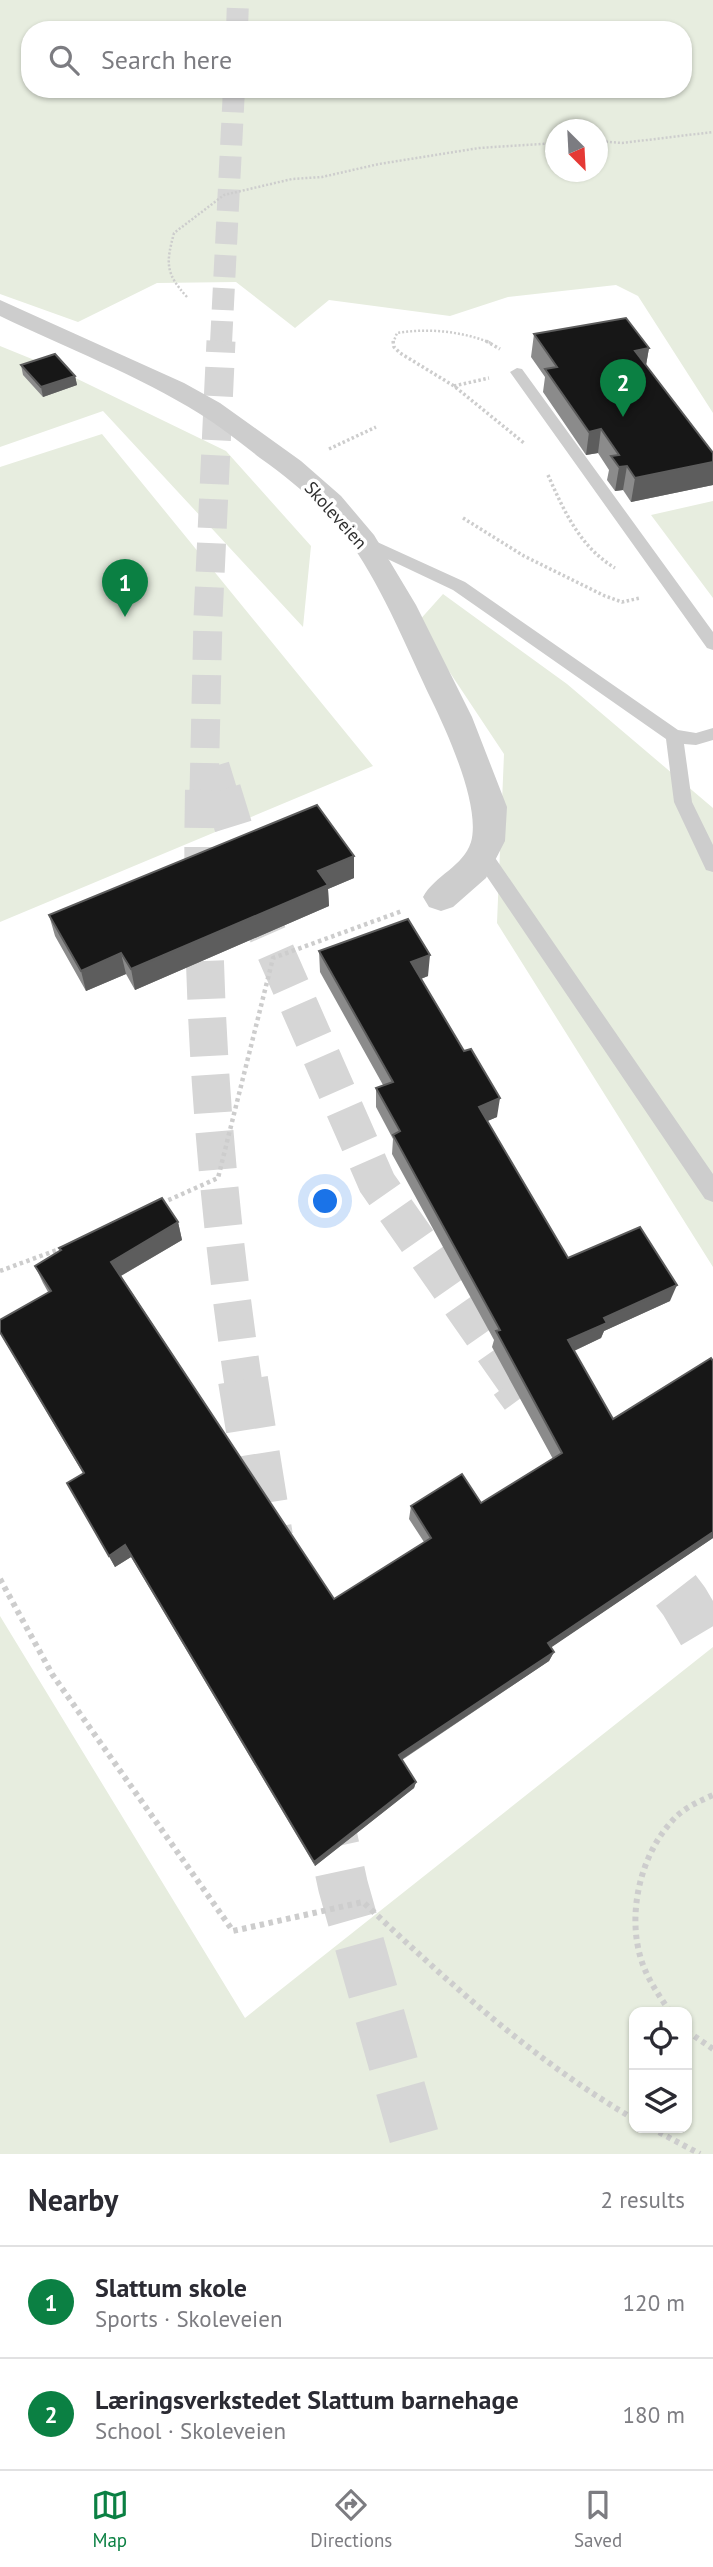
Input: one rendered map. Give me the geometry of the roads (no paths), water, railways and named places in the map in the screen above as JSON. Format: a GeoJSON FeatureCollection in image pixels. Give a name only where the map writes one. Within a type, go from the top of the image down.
{"type":"FeatureCollection","features":[{"type":"Feature","properties":{"kind":"street","name":"Skoleveien"},"geometry":{"type":"LineString","coordinates":[[0,307],[176,389],[211,409],[291,467],[331,502],[364,541],[401,605],[456,718],[490,807],[488,841],[474,869],[441,897]]}},
{"type":"Feature","properties":{"kind":"lane"},"geometry":{"type":"LineString","coordinates":[[517,372],[713,644]]}},
{"type":"Feature","properties":{"kind":"lane"},"geometry":{"type":"LineString","coordinates":[[364,541],[459,586],[674,736],[696,739],[713,734]]}},
{"type":"Feature","properties":{"kind":"lane"},"geometry":{"type":"LineString","coordinates":[[674,736],[683,803],[713,865]]}},
{"type":"Feature","properties":{"kind":"lane"},"geometry":{"type":"LineString","coordinates":[[482,854],[713,1192]]}},
{"type":"Feature","properties":{"kind":"tunnel"},"geometry":{"type":"LineString","coordinates":[[237,21],[238,0]]}},
{"type":"Feature","properties":{"kind":"tunnel"},"geometry":{"type":"LineString","coordinates":[[221,343],[234,98]]}},
{"type":"Feature","properties":{"kind":"tunnel"},"geometry":{"type":"LineString","coordinates":[[204,792],[208,618],[221,341]]}},
{"type":"Feature","properties":{"kind":"tunnel"},"geometry":{"type":"LineString","coordinates":[[215,766],[223,792]]}},
{"type":"Feature","properties":{"kind":"tunnel"},"geometry":{"type":"LineString","coordinates":[[204,790],[204,939],[211,1086],[224,1233],[243,1381]]}},
{"type":"Feature","properties":{"kind":"tunnel"},"geometry":{"type":"LineString","coordinates":[[222,790],[265,928],[377,1183],[515,1381]]}},
{"type":"Feature","properties":{"kind":"tunnel"},"geometry":{"type":"LineString","coordinates":[[243,1380],[268,1537]]}},
{"type":"Feature","properties":{"kind":"tunnel"},"geometry":{"type":"LineString","coordinates":[[514,1380],[525,1395]]}},
{"type":"Feature","properties":{"kind":"tunnel"},"geometry":{"type":"LineString","coordinates":[[630,1531],[684,1601],[713,1650]]}},
{"type":"Feature","properties":{"kind":"tunnel"},"geometry":{"type":"LineString","coordinates":[[324,1798],[343,1886],[419,2154]]}},
{"type":"Feature","properties":{"kind":"place","name":"Læringsverkstedet Slattum barnehage"},"geometry":{"type":"Point","coordinates":[623,417]}},
{"type":"Feature","properties":{"kind":"place","name":"Slattum skole"},"geometry":{"type":"Point","coordinates":[125,617]}}]}
